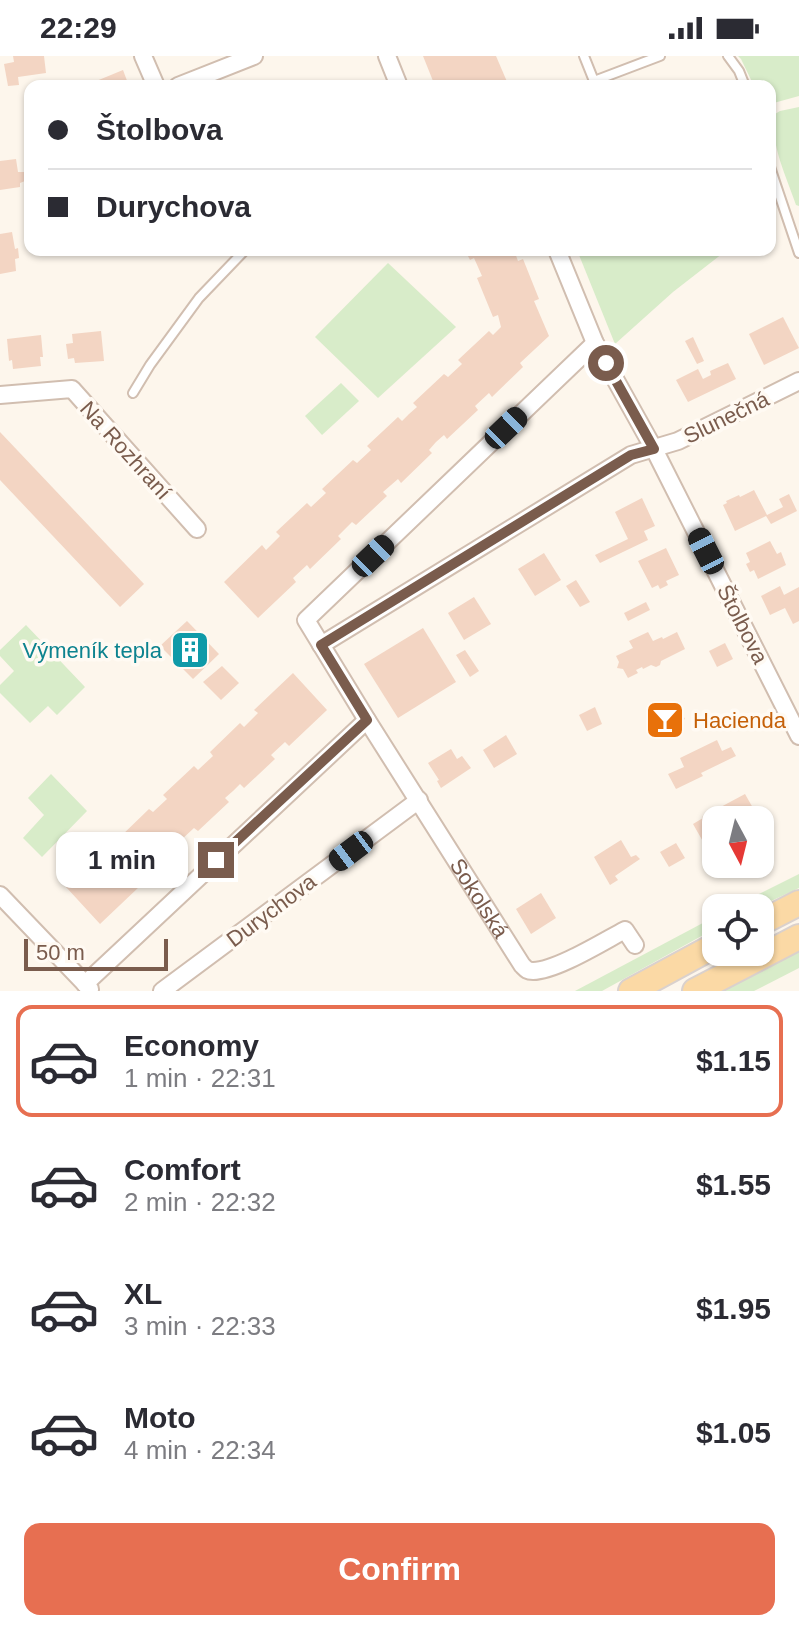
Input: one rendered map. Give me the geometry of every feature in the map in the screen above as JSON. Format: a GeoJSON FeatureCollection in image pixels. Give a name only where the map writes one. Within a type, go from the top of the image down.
{"type":"FeatureCollection","features":[{"type":"Feature","properties":{"kind":"main road"},"geometry":{"type":"LineString","coordinates":[[774,916],[799,903]]}},
{"type":"Feature","properties":{"kind":"main road"},"geometry":{"type":"LineString","coordinates":[[695,991],[799,937]]}},
{"type":"Feature","properties":{"kind":"main road"},"geometry":{"type":"LineString","coordinates":[[631,991],[702,953]]}},
{"type":"Feature","properties":{"kind":"street"},"geometry":{"type":"LineString","coordinates":[[143,56],[153,80]]}},
{"type":"Feature","properties":{"kind":"street"},"geometry":{"type":"LineString","coordinates":[[193,80],[254,56]]}},
{"type":"Feature","properties":{"kind":"street"},"geometry":{"type":"LineString","coordinates":[[387,56],[397,80]]}},
{"type":"Feature","properties":{"kind":"street"},"geometry":{"type":"LineString","coordinates":[[0,895],[88,987],[367,720],[306,620],[595,343],[559,256]]}},
{"type":"Feature","properties":{"kind":"street","name":"Štolbova"},"geometry":{"type":"LineString","coordinates":[[595,343],[654,449],[799,736]]}},
{"type":"Feature","properties":{"kind":"street","name":"Slunečná"},"geometry":{"type":"LineString","coordinates":[[321,645],[631,455],[678,441],[799,381]]}},
{"type":"Feature","properties":{"kind":"street","name":"Na Rozhraní"},"geometry":{"type":"LineString","coordinates":[[0,395],[72,389],[197,529]]}},
{"type":"Feature","properties":{"kind":"street","name":"Sokolská"},"geometry":{"type":"LineString","coordinates":[[367,720],[520,963],[527,969],[534,971],[556,966],[625,930],[635,945]]}},
{"type":"Feature","properties":{"kind":"street","name":"Durychova"},"geometry":{"type":"LineString","coordinates":[[162,991],[419,800]]}},
{"type":"Feature","properties":{"kind":"lane"},"geometry":{"type":"LineString","coordinates":[[584,56],[594,80]]}},
{"type":"Feature","properties":{"kind":"lane"},"geometry":{"type":"LineString","coordinates":[[596,80],[645,58],[660,56]]}},
{"type":"Feature","properties":{"kind":"lane"},"geometry":{"type":"LineString","coordinates":[[728,56],[743,80]]}},
{"type":"Feature","properties":{"kind":"lane"},"geometry":{"type":"LineString","coordinates":[[776,186],[799,253]]}},
{"type":"Feature","properties":{"kind":"lane"},"geometry":{"type":"LineString","coordinates":[[133,393],[199,298],[239,256]]}},
{"type":"Feature","properties":{"kind":"green space"},"geometry":{"type":"Polygon","coordinates":[[[738,56],[799,56],[799,96],[776,102],[776,80],[751,80],[738,56]]]}},
{"type":"Feature","properties":{"kind":"green space"},"geometry":{"type":"Polygon","coordinates":[[[799,107],[799,206],[796,205],[776,144],[776,113],[799,107]]]}},
{"type":"Feature","properties":{"kind":"green space"},"geometry":{"type":"Polygon","coordinates":[[[579,256],[719,256],[673,292],[615,344],[579,256]]]}},
{"type":"Feature","properties":{"kind":"green space"},"geometry":{"type":"Polygon","coordinates":[[[388,263],[456,327],[378,398],[315,337],[388,263]]]}},
{"type":"Feature","properties":{"kind":"green space"},"geometry":{"type":"Polygon","coordinates":[[[341,383],[359,401],[322,435],[305,416],[341,383]]]}},
{"type":"Feature","properties":{"kind":"green space"},"geometry":{"type":"Polygon","coordinates":[[[26,625],[85,687],[57,715],[48,706],[30,723],[0,693],[0,685],[14,671],[0,656],[0,650],[26,625]]]}},
{"type":"Feature","properties":{"kind":"green space"},"geometry":{"type":"Polygon","coordinates":[[[51,774],[87,811],[42,857],[23,838],[44,815],[28,798],[51,774]]]}},
{"type":"Feature","properties":{"kind":"green space"},"geometry":{"type":"Polygon","coordinates":[[[799,874],[799,888],[774,900],[774,894],[759,894],[799,874]]]}},
{"type":"Feature","properties":{"kind":"green space"},"geometry":{"type":"Polygon","coordinates":[[[702,923],[702,936],[602,991],[575,991],[702,923]]]}},
{"type":"Feature","properties":{"kind":"green space"},"geometry":{"type":"Polygon","coordinates":[[[799,952],[799,968],[754,991],[723,991],[774,966],[799,952]]]}},
{"type":"Feature","properties":{"kind":"building"},"geometry":{"type":"Polygon","coordinates":[[[13,56],[44,56],[46,73],[18,77],[19,85],[8,86],[4,64],[14,62],[13,56]]]}},
{"type":"Feature","properties":{"kind":"building"},"geometry":{"type":"Polygon","coordinates":[[[423,56],[496,56],[506,80],[433,80],[423,56]]]}},
{"type":"Feature","properties":{"kind":"building"},"geometry":{"type":"Polygon","coordinates":[[[123,70],[127,80],[99,80],[123,70]]]}},
{"type":"Feature","properties":{"kind":"building"},"geometry":{"type":"Polygon","coordinates":[[[16,159],[18,172],[24,172],[24,181],[20,187],[0,190],[0,161],[16,159]]]}},
{"type":"Feature","properties":{"kind":"building"},"geometry":{"type":"Polygon","coordinates":[[[12,232],[15,249],[18,248],[16,271],[0,274],[0,234],[12,232]]]}},
{"type":"Feature","properties":{"kind":"building"},"geometry":{"type":"Polygon","coordinates":[[[468,256],[516,256],[518,261],[523,259],[539,299],[534,301],[549,336],[520,363],[523,367],[492,397],[489,393],[475,406],[478,410],[447,439],[444,435],[436,442],[429,450],[432,453],[401,483],[398,479],[383,492],[387,496],[356,525],[352,522],[338,536],[341,539],[310,569],[307,565],[293,578],[296,582],[258,618],[224,582],[262,545],[266,550],[280,536],[276,532],[307,503],[311,507],[326,493],[322,489],[353,460],[357,463],[371,450],[367,446],[398,417],[402,421],[417,407],[413,403],[444,374],[448,377],[462,364],[458,360],[489,331],[493,335],[501,327],[498,315],[493,317],[477,278],[482,276],[474,258],[470,260],[468,256]]]}},
{"type":"Feature","properties":{"kind":"building"},"geometry":{"type":"Polygon","coordinates":[[[783,317],[799,348],[764,365],[749,334],[783,317]]]}},
{"type":"Feature","properties":{"kind":"building"},"geometry":{"type":"Polygon","coordinates":[[[101,331],[104,361],[75,363],[74,358],[68,359],[66,344],[73,343],[72,334],[101,331]]]}},
{"type":"Feature","properties":{"kind":"building"},"geometry":{"type":"Polygon","coordinates":[[[41,335],[41,366],[13,369],[7,339],[41,335]]]}},
{"type":"Feature","properties":{"kind":"building"},"geometry":{"type":"Polygon","coordinates":[[[693,337],[704,361],[697,364],[685,341],[693,337]]]}},
{"type":"Feature","properties":{"kind":"building"},"geometry":{"type":"Polygon","coordinates":[[[728,363],[736,379],[688,402],[676,380],[698,369],[703,379],[711,375],[710,371],[728,363]]]}},
{"type":"Feature","properties":{"kind":"building"},"geometry":{"type":"Polygon","coordinates":[[[0,432],[144,584],[120,607],[0,480],[0,432]]]}},
{"type":"Feature","properties":{"kind":"building"},"geometry":{"type":"Polygon","coordinates":[[[754,490],[767,515],[783,507],[779,499],[789,494],[797,511],[771,524],[766,516],[735,531],[723,505],[754,490]]]}},
{"type":"Feature","properties":{"kind":"building"},"geometry":{"type":"Polygon","coordinates":[[[642,498],[655,526],[644,531],[648,540],[600,563],[595,555],[628,539],[615,512],[642,498]]]}},
{"type":"Feature","properties":{"kind":"building"},"geometry":{"type":"Polygon","coordinates":[[[770,541],[777,554],[781,552],[786,565],[758,579],[754,570],[750,572],[746,564],[750,562],[746,553],[770,541]]]}},
{"type":"Feature","properties":{"kind":"building"},"geometry":{"type":"Polygon","coordinates":[[[666,548],[679,575],[666,581],[668,585],[660,589],[658,585],[652,588],[638,561],[666,548]]]}},
{"type":"Feature","properties":{"kind":"building"},"geometry":{"type":"Polygon","coordinates":[[[544,553],[561,580],[535,596],[518,569],[544,553]]]}},
{"type":"Feature","properties":{"kind":"building"},"geometry":{"type":"Polygon","coordinates":[[[576,580],[590,602],[580,607],[566,586],[576,580]]]}},
{"type":"Feature","properties":{"kind":"building"},"geometry":{"type":"Polygon","coordinates":[[[780,586],[784,595],[799,587],[799,621],[793,624],[785,608],[770,615],[761,596],[780,586]]]}},
{"type":"Feature","properties":{"kind":"building"},"geometry":{"type":"Polygon","coordinates":[[[474,597],[491,624],[464,640],[448,613],[474,597]]]}},
{"type":"Feature","properties":{"kind":"building"},"geometry":{"type":"Polygon","coordinates":[[[646,602],[650,610],[628,621],[624,613],[646,602]]]}},
{"type":"Feature","properties":{"kind":"building","name":"Výmeník tepla"},"geometry":{"type":"Polygon","coordinates":[[[187,621],[219,654],[193,679],[160,646],[187,621]]]}},
{"type":"Feature","properties":{"kind":"building"},"geometry":{"type":"Polygon","coordinates":[[[423,628],[456,682],[398,718],[364,664],[423,628]]]}},
{"type":"Feature","properties":{"kind":"building"},"geometry":{"type":"Polygon","coordinates":[[[648,632],[653,641],[677,632],[685,649],[661,661],[656,667],[651,665],[636,670],[638,673],[628,678],[623,669],[617,668],[619,662],[616,656],[633,648],[629,641],[648,632]]]}},
{"type":"Feature","properties":{"kind":"building"},"geometry":{"type":"Polygon","coordinates":[[[725,643],[733,659],[717,667],[709,651],[725,643]]]}},
{"type":"Feature","properties":{"kind":"building"},"geometry":{"type":"Polygon","coordinates":[[[465,650],[479,671],[470,677],[456,655],[465,650]]]}},
{"type":"Feature","properties":{"kind":"building"},"geometry":{"type":"Polygon","coordinates":[[[222,666],[239,683],[221,700],[203,682],[222,666]]]}},
{"type":"Feature","properties":{"kind":"building"},"geometry":{"type":"Polygon","coordinates":[[[293,673],[327,710],[289,746],[285,742],[271,755],[275,759],[244,788],[240,784],[225,798],[229,802],[198,831],[194,828],[180,841],[184,845],[153,874],[149,870],[135,883],[139,887],[100,924],[66,887],[105,851],[108,855],[115,849],[122,842],[119,838],[149,809],[153,812],[167,799],[163,795],[194,766],[198,770],[213,756],[210,752],[240,723],[244,727],[258,713],[254,710],[293,673]]]}},
{"type":"Feature","properties":{"kind":"building"},"geometry":{"type":"Polygon","coordinates":[[[677,704],[685,719],[664,730],[658,720],[654,722],[649,711],[661,705],[664,711],[677,704]]]}},
{"type":"Feature","properties":{"kind":"building"},"geometry":{"type":"Polygon","coordinates":[[[595,707],[602,724],[587,731],[579,715],[595,707]]]}},
{"type":"Feature","properties":{"kind":"building"},"geometry":{"type":"Polygon","coordinates":[[[506,735],[517,754],[494,768],[483,750],[506,735]]]}},
{"type":"Feature","properties":{"kind":"building"},"geometry":{"type":"Polygon","coordinates":[[[717,740],[722,751],[731,747],[736,756],[676,789],[668,774],[684,767],[680,758],[717,740]]]}},
{"type":"Feature","properties":{"kind":"building"},"geometry":{"type":"Polygon","coordinates":[[[451,749],[457,759],[462,756],[471,768],[441,788],[428,763],[451,749]]]}},
{"type":"Feature","properties":{"kind":"building"},"geometry":{"type":"Polygon","coordinates":[[[745,794],[752,806],[723,806],[745,794]]]}},
{"type":"Feature","properties":{"kind":"building"},"geometry":{"type":"Polygon","coordinates":[[[702,819],[702,840],[693,824],[702,819]]]}},
{"type":"Feature","properties":{"kind":"building"},"geometry":{"type":"Polygon","coordinates":[[[621,840],[631,857],[636,855],[640,859],[615,876],[618,880],[610,885],[594,857],[621,840]]]}},
{"type":"Feature","properties":{"kind":"building"},"geometry":{"type":"Polygon","coordinates":[[[676,843],[685,858],[669,867],[660,852],[676,843]]]}},
{"type":"Feature","properties":{"kind":"building"},"geometry":{"type":"Polygon","coordinates":[[[541,893],[556,918],[531,934],[516,909],[541,893]]]}},
{"type":"Feature","properties":{"kind":"place","name":"Výmeník tepla"},"geometry":{"type":"Point","coordinates":[190,650]}},
{"type":"Feature","properties":{"kind":"place","name":"Hacienda"},"geometry":{"type":"Point","coordinates":[665,720]}},
{"type":"Feature","properties":{"kind":"route"},"geometry":{"type":"LineString","coordinates":[[216,860],[367,720],[321,645],[631,455],[654,449],[606,363]]}}]}
